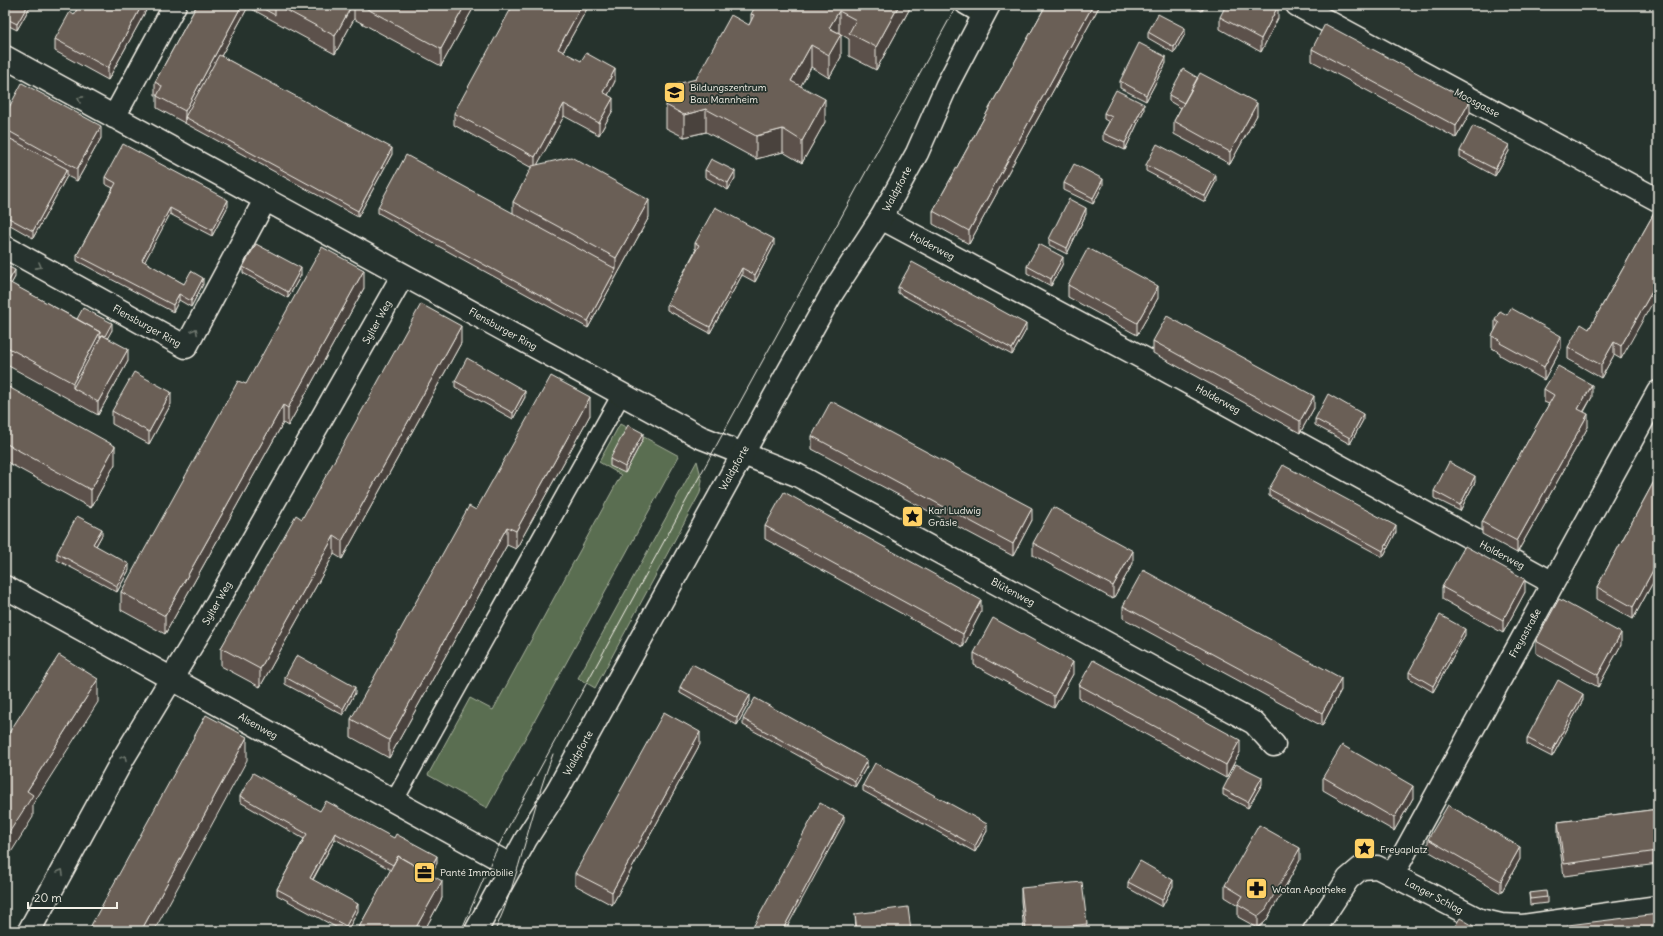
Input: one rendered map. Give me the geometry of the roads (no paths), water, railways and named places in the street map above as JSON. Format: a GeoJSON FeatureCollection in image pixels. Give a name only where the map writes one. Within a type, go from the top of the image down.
{"type":"FeatureCollection","features":[{"type":"Feature","properties":{"kind":"street"},"geometry":{"type":"LineString","coordinates":[[114,117],[175,5]]}},
{"type":"Feature","properties":{"kind":"street","name":"Moosgasse"},"geometry":{"type":"LineString","coordinates":[[1297,5],[1658,200]]}},
{"type":"Feature","properties":{"kind":"street","name":"Waldpforte"},"geometry":{"type":"LineString","coordinates":[[476,931],[526,840],[557,791],[742,454],[832,295],[881,218],[917,153],[947,85],[986,10]]}},
{"type":"Feature","properties":{"kind":"street","name":"Flensburger Ring"},"geometry":{"type":"LineString","coordinates":[[5,57],[621,395],[700,437],[742,454]]}},
{"type":"Feature","properties":{"kind":"street","name":"Flensburger Ring"},"geometry":{"type":"LineString","coordinates":[[5,247],[186,347],[265,200]]}},
{"type":"Feature","properties":{"kind":"street","name":"Holderweg"},"geometry":{"type":"LineString","coordinates":[[881,218],[1553,583]]}},
{"type":"Feature","properties":{"kind":"street","name":"Sylter Weg"},"geometry":{"type":"LineString","coordinates":[[29,931],[124,757],[173,679],[403,275]]}},
{"type":"Feature","properties":{"kind":"street","name":"Freyastraße"},"geometry":{"type":"LineString","coordinates":[[1393,874],[1658,392]]}},
{"type":"Feature","properties":{"kind":"street","name":"Blütenweg"},"geometry":{"type":"LineString","coordinates":[[742,454],[797,475],[1254,723],[1274,745]]}},
{"type":"Feature","properties":{"kind":"street","name":"Alsenweg"},"geometry":{"type":"LineString","coordinates":[[5,587],[512,866]]}},
{"type":"Feature","properties":{"kind":"street","name":"Langer Schlag"},"geometry":{"type":"LineString","coordinates":[[1314,931],[1348,879],[1361,868],[1377,867],[1480,920],[1501,925],[1523,926],[1658,908]]}},
{"type":"Feature","properties":{"kind":"lane"},"geometry":{"type":"LineString","coordinates":[[964,5],[986,10]]}},
{"type":"Feature","properties":{"kind":"lane"},"geometry":{"type":"LineString","coordinates":[[394,801],[621,395]]}},
{"type":"Feature","properties":{"kind":"tram line"},"geometry":{"type":"LineString","coordinates":[[461,931],[494,855],[514,816],[957,5]]}},
{"type":"Feature","properties":{"kind":"tram line"},"geometry":{"type":"LineString","coordinates":[[495,931],[512,887],[538,798],[553,754]]}},
{"type":"Feature","properties":{"kind":"place","name":"Bildungszentrum Bau Mannheim"},"geometry":{"type":"Point","coordinates":[675,93]}},
{"type":"Feature","properties":{"kind":"place","name":"Karl Ludwig Gräsle"},"geometry":{"type":"Point","coordinates":[912,516]}},
{"type":"Feature","properties":{"kind":"place","name":"Freyaplatz"},"geometry":{"type":"Point","coordinates":[1364,849]}},
{"type":"Feature","properties":{"kind":"place","name":"Panté Immobilie"},"geometry":{"type":"Point","coordinates":[424,872]}},
{"type":"Feature","properties":{"kind":"place","name":"Wotan Apotheke"},"geometry":{"type":"Point","coordinates":[1257,889]}}]}
